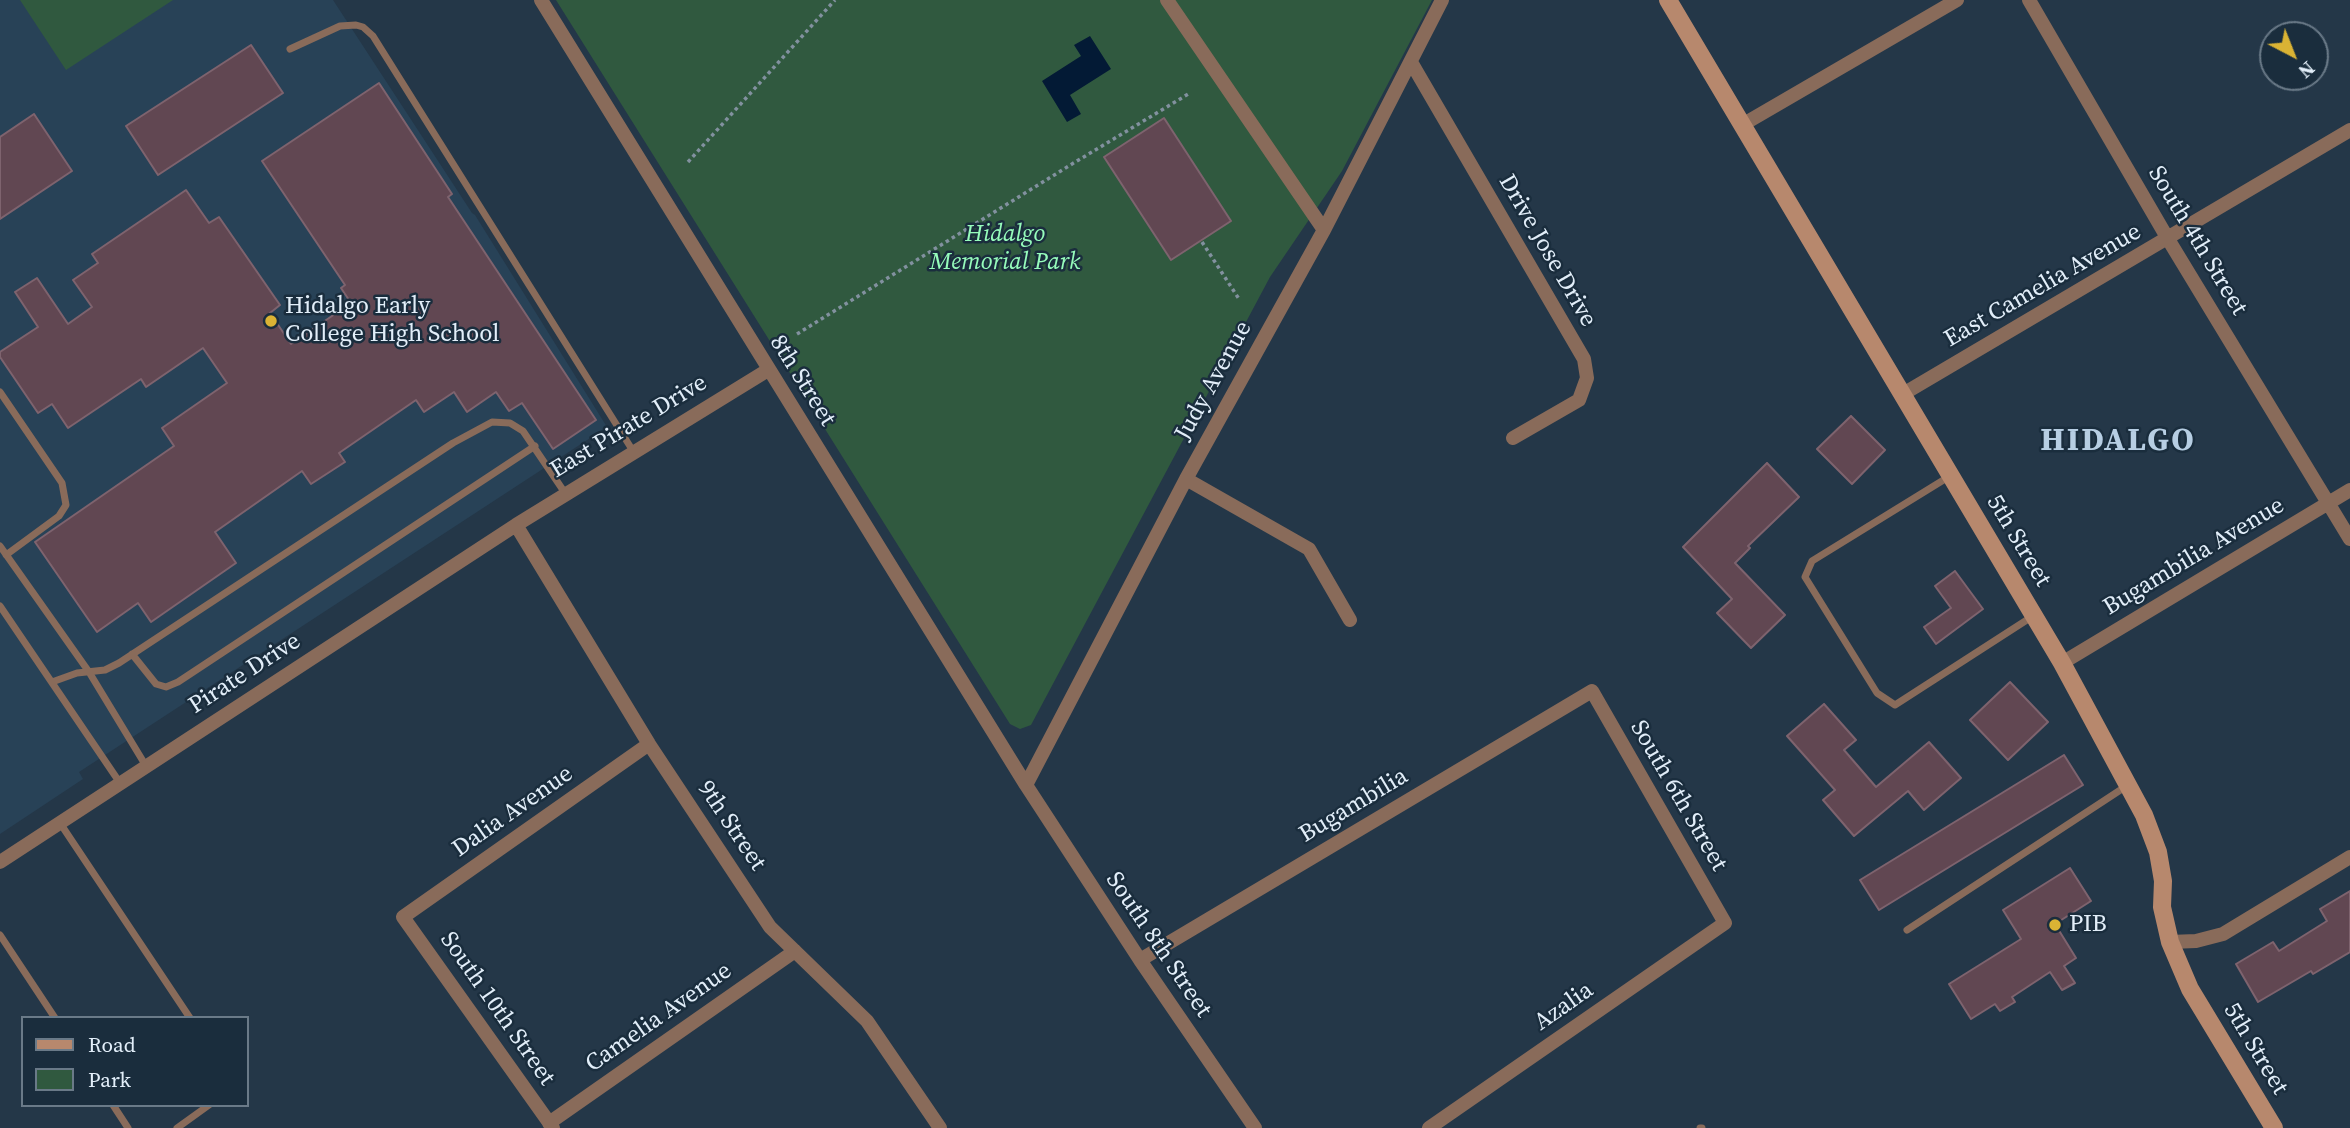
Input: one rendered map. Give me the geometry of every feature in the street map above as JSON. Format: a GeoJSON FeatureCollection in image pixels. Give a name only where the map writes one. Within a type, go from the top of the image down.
{"type":"FeatureCollection","features":[{"type":"Feature","properties":{"kind":"street","name":"8th Street"},"geometry":{"type":"LineString","coordinates":[[541,0],[1026,785]]}},
{"type":"Feature","properties":{"kind":"street"},"geometry":{"type":"LineString","coordinates":[[1167,0],[1324,230]]}},
{"type":"Feature","properties":{"kind":"street","name":"Judy Avenue"},"geometry":{"type":"LineString","coordinates":[[1026,785],[1186,479],[1324,230],[1442,0]]}},
{"type":"Feature","properties":{"kind":"street","name":"5th Street"},"geometry":{"type":"LineString","coordinates":[[1668,0],[2062,663],[2128,785],[2144,815],[2158,852],[2162,908],[2170,942],[2190,989],[2274,1128]]}},
{"type":"Feature","properties":{"kind":"street"},"geometry":{"type":"LineString","coordinates":[[1742,125],[1957,0]]}},
{"type":"Feature","properties":{"kind":"street","name":"South 4th Street"},"geometry":{"type":"LineString","coordinates":[[2029,0],[2168,239],[2350,539]]}},
{"type":"Feature","properties":{"kind":"street","name":"Drive Jose Drive"},"geometry":{"type":"LineString","coordinates":[[1411,62],[1584,359],[1587,378],[1578,400],[1513,438]]}},
{"type":"Feature","properties":{"kind":"street","name":"East Camelia Avenue"},"geometry":{"type":"LineString","coordinates":[[1903,394],[2350,130]]}},
{"type":"Feature","properties":{"kind":"street","name":"East Pirate Drive"},"geometry":{"type":"LineString","coordinates":[[516,525],[768,370]]}},
{"type":"Feature","properties":{"kind":"street"},"geometry":{"type":"LineString","coordinates":[[1186,479],[1309,549],[1350,620]]}},
{"type":"Feature","properties":{"kind":"street","name":"Bugambilia Avenue"},"geometry":{"type":"LineString","coordinates":[[2062,663],[2350,491]]}},
{"type":"Feature","properties":{"kind":"street","name":"9th Street"},"geometry":{"type":"LineString","coordinates":[[516,525],[649,744],[770,927],[867,1021],[940,1128]]}},
{"type":"Feature","properties":{"kind":"street","name":"Pirate Drive"},"geometry":{"type":"LineString","coordinates":[[0,862],[516,525]]}},
{"type":"Feature","properties":{"kind":"street","name":"South 6th Street"},"geometry":{"type":"LineString","coordinates":[[1592,691],[1725,923]]}},
{"type":"Feature","properties":{"kind":"street","name":"Bugambilia"},"geometry":{"type":"LineString","coordinates":[[1140,960],[1592,691]]}},
{"type":"Feature","properties":{"kind":"street","name":"Dalia Avenue"},"geometry":{"type":"LineString","coordinates":[[403,917],[649,744]]}},
{"type":"Feature","properties":{"kind":"street","name":"South 8th Street"},"geometry":{"type":"LineString","coordinates":[[1026,785],[1140,960],[1255,1128]]}},
{"type":"Feature","properties":{"kind":"street"},"geometry":{"type":"LineString","coordinates":[[2170,942],[2196,941],[2222,934],[2350,857]]}},
{"type":"Feature","properties":{"kind":"street","name":"South 10th Street"},"geometry":{"type":"LineString","coordinates":[[403,917],[551,1125]]}},
{"type":"Feature","properties":{"kind":"street","name":"Azalia"},"geometry":{"type":"LineString","coordinates":[[1429,1128],[1725,923]]}},
{"type":"Feature","properties":{"kind":"street","name":"Camelia Avenue"},"geometry":{"type":"LineString","coordinates":[[551,1125],[795,951]]}},
{"type":"Feature","properties":{"kind":"lane"},"geometry":{"type":"LineString","coordinates":[[290,49],[340,26],[363,27],[373,36],[633,451]]}},
{"type":"Feature","properties":{"kind":"lane"},"geometry":{"type":"LineString","coordinates":[[0,392],[62,483],[66,505],[59,516],[6,555]]}},
{"type":"Feature","properties":{"kind":"lane"},"geometry":{"type":"LineString","coordinates":[[52,682],[62,677],[105,670],[476,429],[492,422],[510,424],[523,431],[565,493]]}},
{"type":"Feature","properties":{"kind":"lane"},"geometry":{"type":"LineString","coordinates":[[132,654],[156,684],[166,687],[178,682],[535,446]]}},
{"type":"Feature","properties":{"kind":"lane"},"geometry":{"type":"LineString","coordinates":[[1950,476],[1812,561],[1805,577],[1877,693],[1895,705],[2033,616]]}},
{"type":"Feature","properties":{"kind":"lane"},"geometry":{"type":"LineString","coordinates":[[0,546],[89,672],[146,766]]}},
{"type":"Feature","properties":{"kind":"lane"},"geometry":{"type":"LineString","coordinates":[[0,606],[120,783]]}},
{"type":"Feature","properties":{"kind":"lane"},"geometry":{"type":"LineString","coordinates":[[1907,930],[2128,785]]}},
{"type":"Feature","properties":{"kind":"lane"},"geometry":{"type":"LineString","coordinates":[[60,822],[190,1016]]}},
{"type":"Feature","properties":{"kind":"lane"},"geometry":{"type":"LineString","coordinates":[[0,935],[54,1016]]}},
{"type":"Feature","properties":{"kind":"lane"},"geometry":{"type":"LineString","coordinates":[[114,1107],[128,1128]]}},
{"type":"Feature","properties":{"kind":"lane"},"geometry":{"type":"LineString","coordinates":[[177,1128],[206,1107]]}},
{"type":"Feature","properties":{"kind":"path"},"geometry":{"type":"LineString","coordinates":[[688,162],[835,0]]}},
{"type":"Feature","properties":{"kind":"path"},"geometry":{"type":"LineString","coordinates":[[797,334],[1190,93]]}},
{"type":"Feature","properties":{"kind":"path"},"geometry":{"type":"LineString","coordinates":[[1202,243],[1239,299]]}},
{"type":"Feature","properties":{"kind":"shaded area","name":"Hidalgo Early College High School"},"geometry":{"type":"Polygon","coordinates":[[[0,0],[333,0],[475,215],[607,427],[79,772],[83,779],[0,834],[0,0]]]}},
{"type":"Feature","properties":{"kind":"shaded area"},"geometry":{"type":"Polygon","coordinates":[[[1090,36],[1111,69],[1070,95],[1081,114],[1067,122],[1042,81],[1081,56],[1074,45],[1090,36]]]}},
{"type":"Feature","properties":{"kind":"green space"},"geometry":{"type":"Polygon","coordinates":[[[20,0],[173,0],[66,70],[20,0]]]}},
{"type":"Feature","properties":{"kind":"green space","name":"Hidalgo Memorial Park"},"geometry":{"type":"Polygon","coordinates":[[[556,0],[1432,0],[1342,171],[1270,277],[1031,725],[1020,729],[1010,724],[556,0]]]}},
{"type":"Feature","properties":{"kind":"building"},"geometry":{"type":"Polygon","coordinates":[[[251,45],[283,93],[158,175],[126,126],[251,45]]]}},
{"type":"Feature","properties":{"kind":"building"},"geometry":{"type":"Polygon","coordinates":[[[379,83],[452,194],[448,197],[596,420],[553,449],[522,403],[509,411],[496,392],[467,412],[454,392],[424,412],[416,400],[339,453],[345,462],[311,484],[302,471],[215,532],[236,563],[151,622],[138,603],[97,632],[35,542],[174,446],[162,428],[227,383],[203,348],[146,387],[141,379],[68,428],[52,404],[38,413],[0,357],[0,352],[38,327],[15,292],[37,278],[68,324],[92,307],[73,280],[98,263],[92,254],[186,190],[209,223],[219,217],[280,305],[270,313],[291,344],[351,303],[341,288],[345,285],[262,161],[379,83]]]}},
{"type":"Feature","properties":{"kind":"building"},"geometry":{"type":"Polygon","coordinates":[[[34,114],[72,171],[0,219],[0,137],[34,114]]]}},
{"type":"Feature","properties":{"kind":"building"},"geometry":{"type":"Polygon","coordinates":[[[1164,118],[1231,221],[1171,260],[1104,157],[1164,118]]]}},
{"type":"Feature","properties":{"kind":"building"},"geometry":{"type":"Polygon","coordinates":[[[1851,416],[1885,450],[1852,484],[1817,449],[1851,416]]]}},
{"type":"Feature","properties":{"kind":"building"},"geometry":{"type":"Polygon","coordinates":[[[1767,463],[1799,497],[1748,546],[1750,548],[1735,563],[1785,615],[1751,648],[1717,613],[1732,599],[1683,547],[1767,463]]]}},
{"type":"Feature","properties":{"kind":"building"},"geometry":{"type":"Polygon","coordinates":[[[1955,571],[1983,609],[1936,644],[1924,627],[1951,608],[1935,586],[1955,571]]]}},
{"type":"Feature","properties":{"kind":"building"},"geometry":{"type":"Polygon","coordinates":[[[2010,682],[2048,722],[2008,760],[1970,720],[2010,682]]]}},
{"type":"Feature","properties":{"kind":"building"},"geometry":{"type":"Polygon","coordinates":[[[1824,704],[1856,740],[1844,750],[1876,787],[1929,742],[1961,778],[1924,810],[1908,791],[1854,836],[1823,800],[1835,790],[1787,736],[1824,704]]]}},
{"type":"Feature","properties":{"kind":"building"},"geometry":{"type":"Polygon","coordinates":[[[2064,755],[2083,785],[1879,910],[1860,880],[2064,755]]]}},
{"type":"Feature","properties":{"kind":"building"},"geometry":{"type":"Polygon","coordinates":[[[2070,868],[2091,901],[2055,924],[2076,958],[2064,966],[2075,983],[2062,990],[2050,972],[2012,997],[2015,1002],[2000,1011],[1995,1004],[1971,1019],[1949,984],[2021,939],[2003,910],[2070,868]]]}},
{"type":"Feature","properties":{"kind":"building"},"geometry":{"type":"Polygon","coordinates":[[[2350,891],[2350,952],[2258,1002],[2236,964],[2273,942],[2279,951],[2327,921],[2320,909],[2350,891]]]}},
{"type":"Feature","properties":{"kind":"place","name":"Hidalgo Early College High School"},"geometry":{"type":"Point","coordinates":[271,321]}},
{"type":"Feature","properties":{"kind":"place","name":"PIB"},"geometry":{"type":"Point","coordinates":[2055,925]}},
{"type":"Feature","properties":{"kind":"district","name":"HIDALGO"},"geometry":{"type":"Point","coordinates":[2118,442]}}]}
